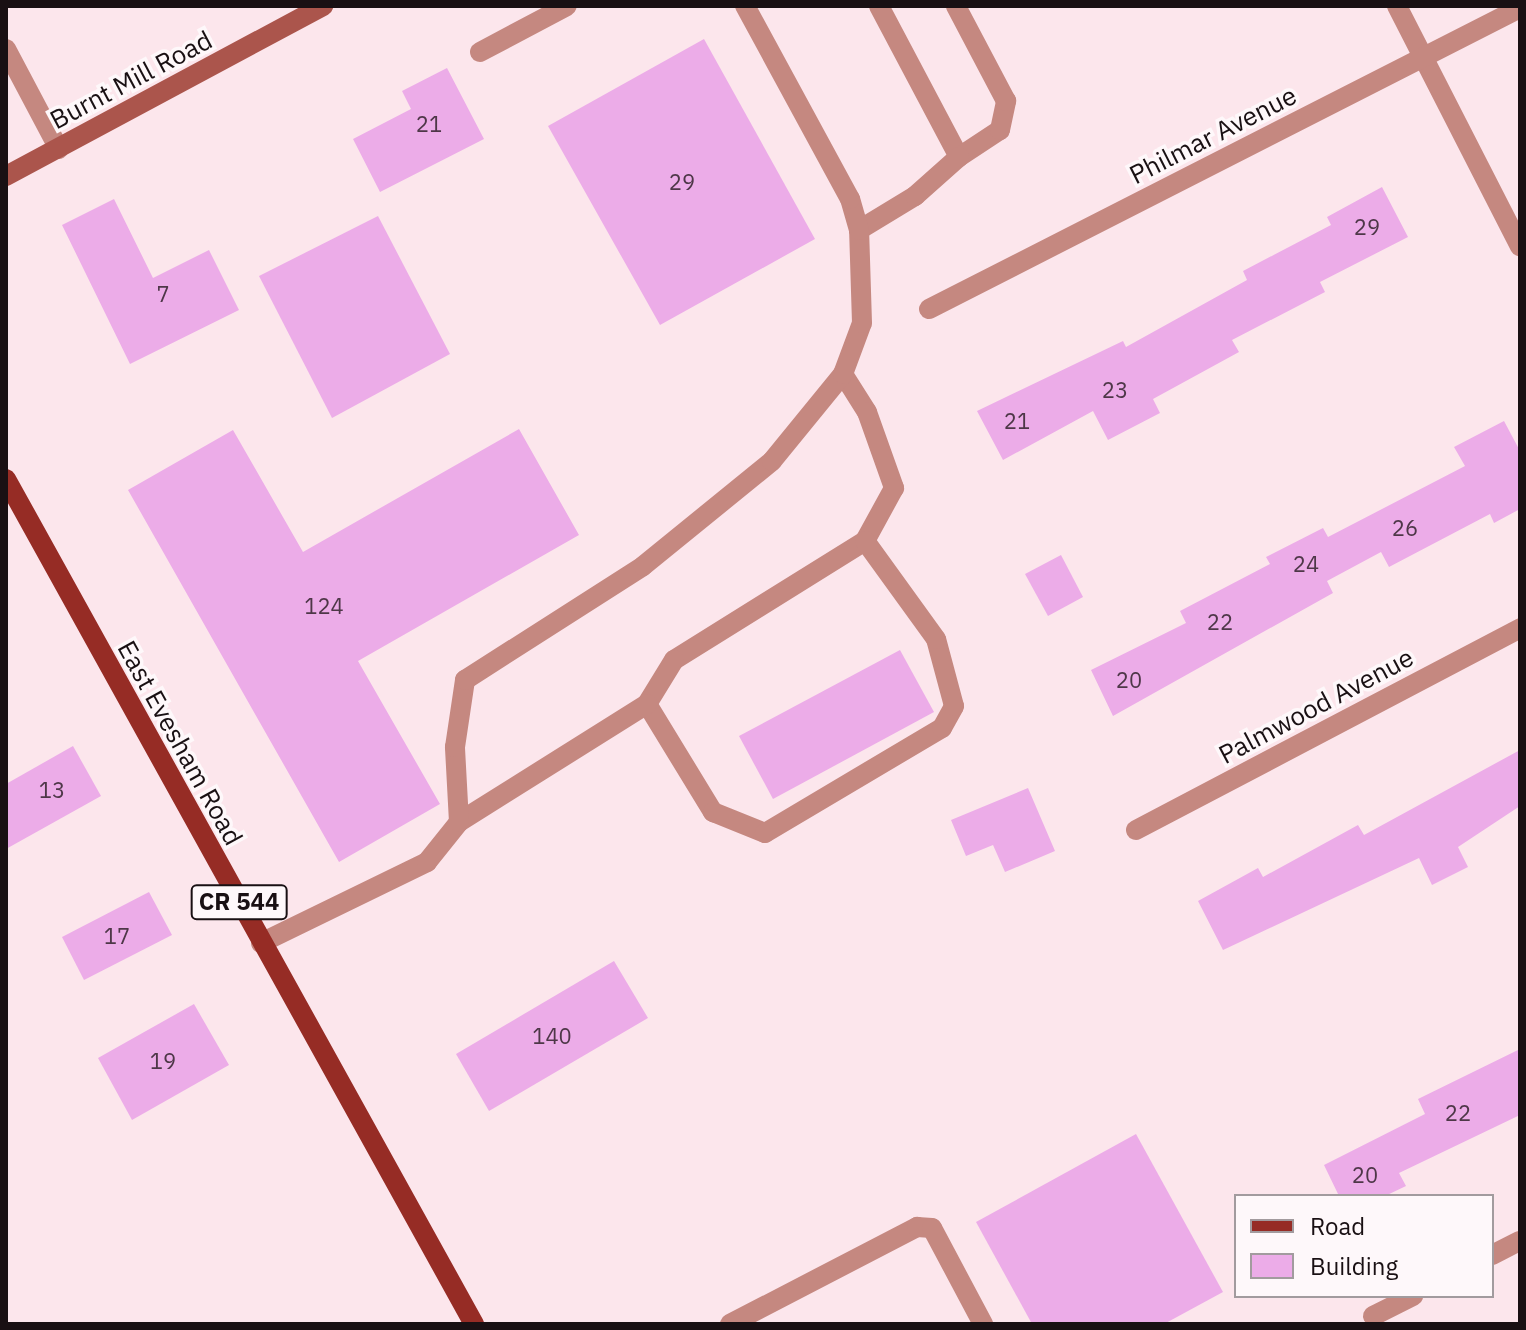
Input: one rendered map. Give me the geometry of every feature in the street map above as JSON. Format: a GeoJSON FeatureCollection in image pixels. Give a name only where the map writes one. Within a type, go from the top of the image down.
{"type":"FeatureCollection","features":[{"type":"Feature","properties":{"kind":"main road","name":"Burnt Mill Road"},"geometry":{"type":"LineString","coordinates":[[6,176],[323,6]]}},
{"type":"Feature","properties":{"kind":"main road","name":"East Evesham Road"},"geometry":{"type":"LineString","coordinates":[[6,479],[474,1324]]}},
{"type":"Feature","properties":{"kind":"street"},"geometry":{"type":"LineString","coordinates":[[480,52],[567,6]]}},
{"type":"Feature","properties":{"kind":"street"},"geometry":{"type":"LineString","coordinates":[[459,822],[455,747],[465,680],[643,566],[772,461],[843,374],[862,323],[859,230],[850,199],[745,6]]}},
{"type":"Feature","properties":{"kind":"street"},"geometry":{"type":"LineString","coordinates":[[879,6],[945,139],[959,157]]}},
{"type":"Feature","properties":{"kind":"street"},"geometry":{"type":"LineString","coordinates":[[859,230],[915,196],[959,157],[1000,130],[1006,101],[956,6]]}},
{"type":"Feature","properties":{"kind":"street"},"geometry":{"type":"LineString","coordinates":[[1397,6],[1520,246]]}},
{"type":"Feature","properties":{"kind":"street","name":"Philmar Avenue"},"geometry":{"type":"LineString","coordinates":[[929,309],[1520,8]]}},
{"type":"Feature","properties":{"kind":"street"},"geometry":{"type":"LineString","coordinates":[[6,49],[59,149]]}},
{"type":"Feature","properties":{"kind":"street"},"geometry":{"type":"LineString","coordinates":[[261,943],[427,862],[459,822],[647,704],[674,660],[702,647],[865,541],[894,488],[867,412],[843,374]]}},
{"type":"Feature","properties":{"kind":"street"},"geometry":{"type":"LineString","coordinates":[[647,704],[713,812],[765,833],[942,728],[954,706],[936,639],[865,541]]}},
{"type":"Feature","properties":{"kind":"street","name":"Palmwood Avenue"},"geometry":{"type":"LineString","coordinates":[[1136,830],[1520,628]]}},
{"type":"Feature","properties":{"kind":"street"},"geometry":{"type":"LineString","coordinates":[[730,1324],[917,1227],[932,1228],[983,1324]]}},
{"type":"Feature","properties":{"kind":"street"},"geometry":{"type":"LineString","coordinates":[[1494,1254],[1520,1241]]}},
{"type":"Feature","properties":{"kind":"street"},"geometry":{"type":"LineString","coordinates":[[1373,1316],[1409,1298]]}},
{"type":"Feature","properties":{"kind":"building"},"geometry":{"type":"Polygon","coordinates":[[[704,39],[815,239],[660,325],[548,126],[704,39]]]}},
{"type":"Feature","properties":{"kind":"building"},"geometry":{"type":"Polygon","coordinates":[[[447,68],[484,139],[380,192],[353,139],[411,109],[402,91],[447,68]]]}},
{"type":"Feature","properties":{"kind":"building"},"geometry":{"type":"Polygon","coordinates":[[[1382,187],[1408,237],[1320,282],[1325,292],[1232,340],[1239,352],[1153,399],[1160,413],[1108,440],[1093,411],[1003,460],[977,411],[1123,341],[1126,347],[1247,280],[1243,271],[1331,225],[1327,217],[1382,187]]]}},
{"type":"Feature","properties":{"kind":"building"},"geometry":{"type":"Polygon","coordinates":[[[114,199],[153,278],[209,250],[239,310],[130,364],[62,225],[114,199]]]}},
{"type":"Feature","properties":{"kind":"building"},"geometry":{"type":"Polygon","coordinates":[[[378,216],[450,354],[332,418],[259,276],[378,216]]]}},
{"type":"Feature","properties":{"kind":"building"},"geometry":{"type":"Polygon","coordinates":[[[1504,421],[1520,451],[1520,509],[1494,523],[1490,514],[1389,567],[1381,552],[1327,581],[1333,593],[1113,716],[1091,670],[1186,623],[1180,611],[1270,564],[1266,557],[1323,528],[1328,537],[1465,466],[1454,447],[1504,421]]]}},
{"type":"Feature","properties":{"kind":"building"},"geometry":{"type":"Polygon","coordinates":[[[519,429],[579,535],[358,661],[440,804],[339,862],[128,490],[233,430],[303,552],[519,429]]]}},
{"type":"Feature","properties":{"kind":"building"},"geometry":{"type":"Polygon","coordinates":[[[1061,555],[1083,597],[1048,616],[1025,574],[1061,555]]]}},
{"type":"Feature","properties":{"kind":"building"},"geometry":{"type":"Polygon","coordinates":[[[900,650],[934,712],[773,799],[739,736],[900,650]]]}},
{"type":"Feature","properties":{"kind":"building"},"geometry":{"type":"Polygon","coordinates":[[[73,746],[101,796],[6,849],[6,784],[73,746]]]}},
{"type":"Feature","properties":{"kind":"building"},"geometry":{"type":"Polygon","coordinates":[[[1520,750],[1520,806],[1458,847],[1468,867],[1432,885],[1419,858],[1223,950],[1198,901],[1258,868],[1263,877],[1358,825],[1364,835],[1520,750]]]}},
{"type":"Feature","properties":{"kind":"building"},"geometry":{"type":"Polygon","coordinates":[[[1028,788],[1055,851],[1005,872],[993,845],[966,856],[951,820],[1028,788]]]}},
{"type":"Feature","properties":{"kind":"building"},"geometry":{"type":"Polygon","coordinates":[[[149,892],[172,935],[84,980],[62,937],[149,892]]]}},
{"type":"Feature","properties":{"kind":"building"},"geometry":{"type":"Polygon","coordinates":[[[614,961],[648,1018],[489,1111],[456,1054],[614,961]]]}},
{"type":"Feature","properties":{"kind":"building"},"geometry":{"type":"Polygon","coordinates":[[[194,1004],[229,1065],[132,1120],[98,1058],[194,1004]]]}},
{"type":"Feature","properties":{"kind":"building"},"geometry":{"type":"Polygon","coordinates":[[[1520,1049],[1520,1115],[1399,1173],[1406,1186],[1389,1194],[1338,1194],[1324,1165],[1425,1114],[1418,1099],[1520,1049]]]}},
{"type":"Feature","properties":{"kind":"building"},"geometry":{"type":"Polygon","coordinates":[[[1136,1134],[1223,1292],[1164,1324],[1032,1324],[976,1222],[1136,1134]]]}}]}
